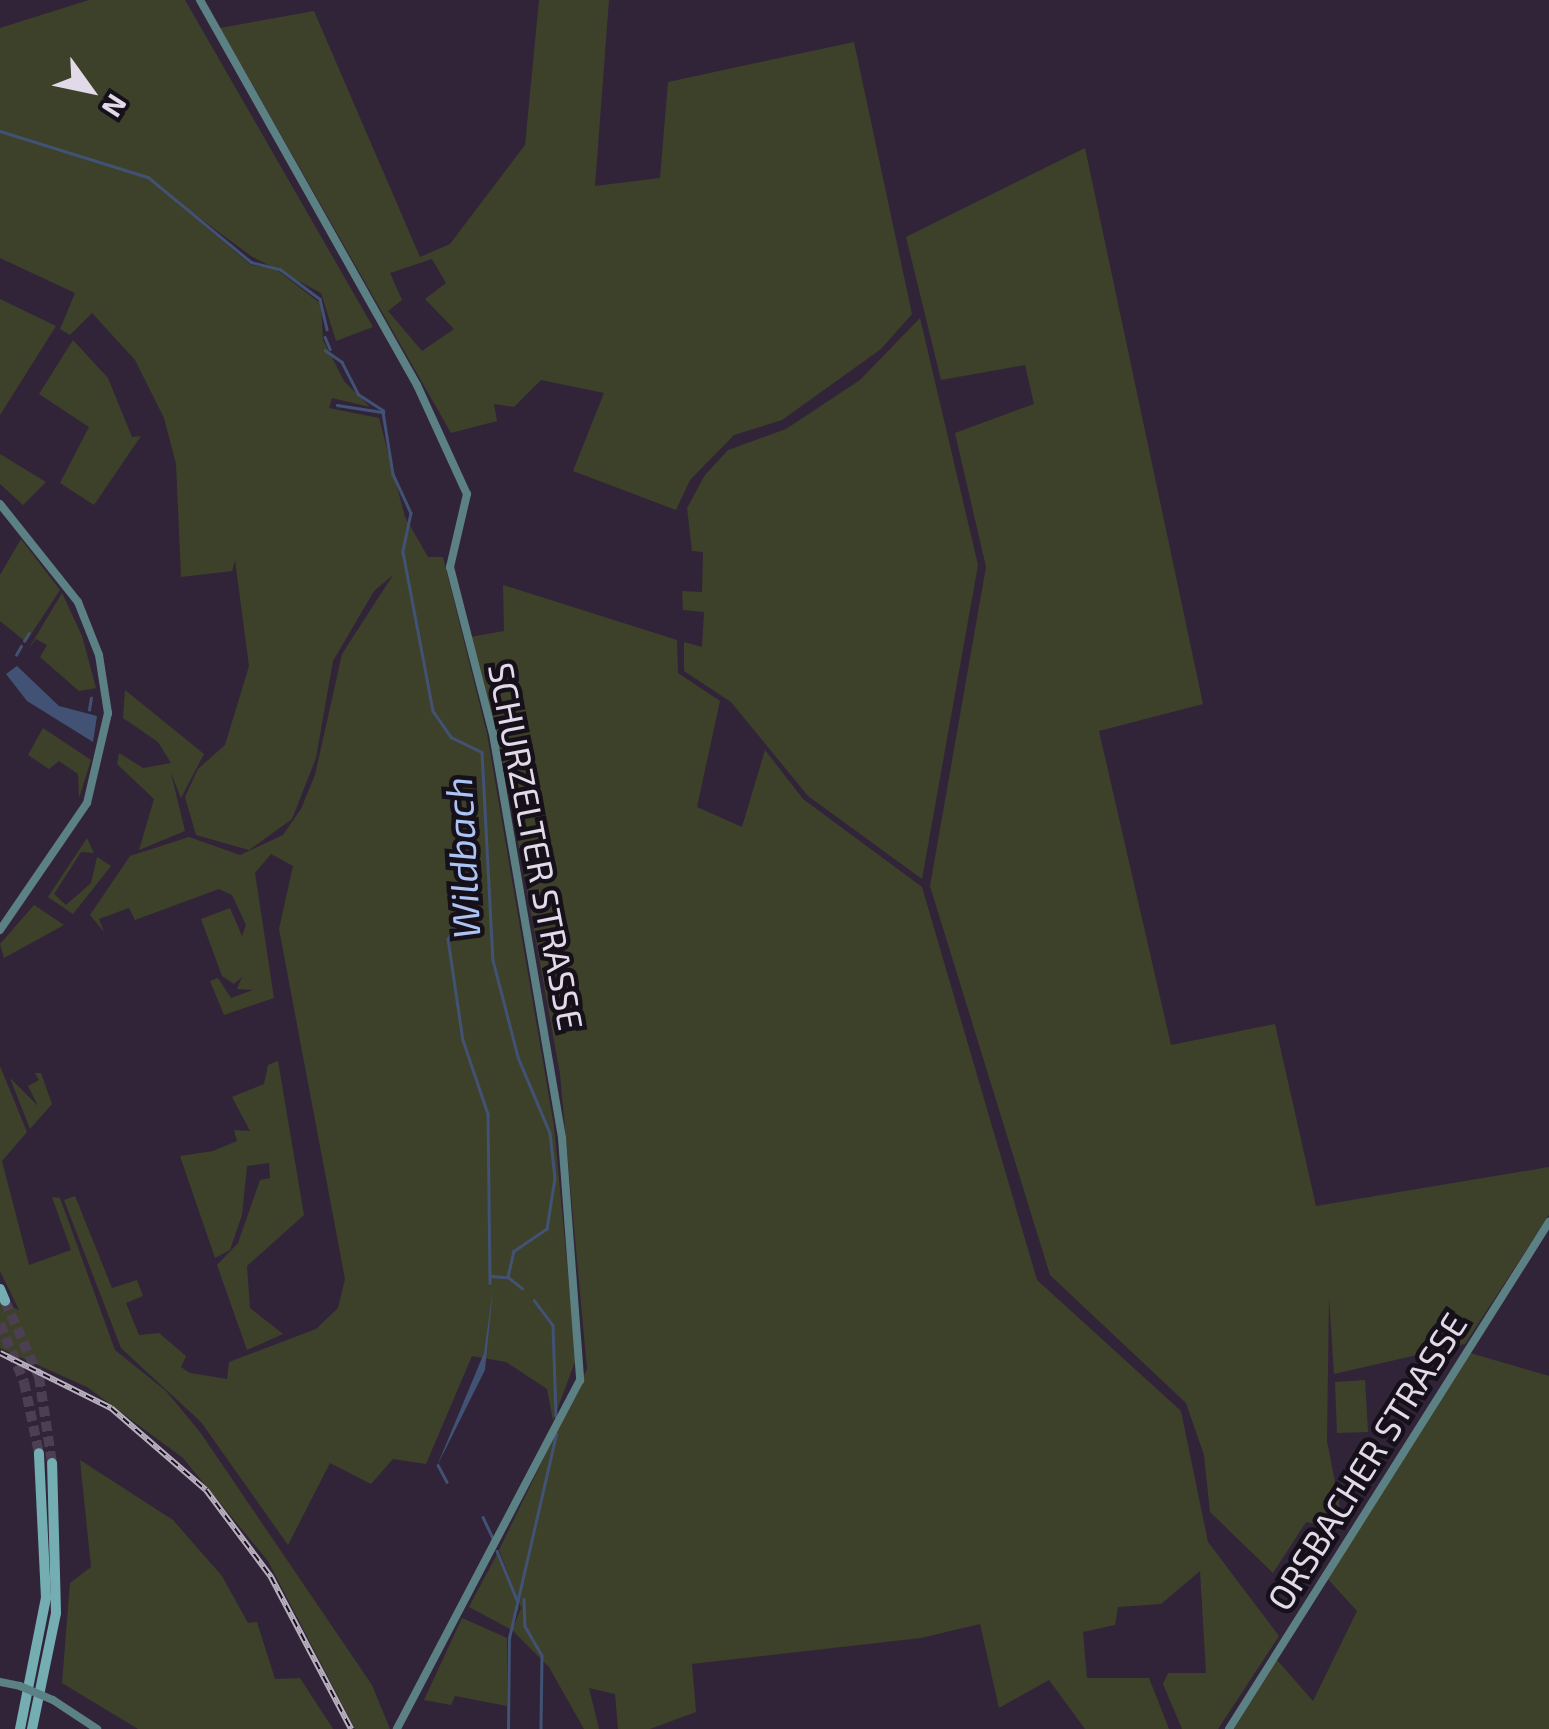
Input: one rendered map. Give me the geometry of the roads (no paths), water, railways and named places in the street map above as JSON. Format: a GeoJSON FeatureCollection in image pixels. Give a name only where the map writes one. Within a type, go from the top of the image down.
{"type":"FeatureCollection","features":[{"type":"Feature","properties":{"kind":"highway"},"geometry":{"type":"LineString","coordinates":[[20,1729],[46,1598],[39,1453]]}},
{"type":"Feature","properties":{"kind":"highway"},"geometry":{"type":"LineString","coordinates":[[36,1729],[47,1698],[57,1589],[52,1464]]}},
{"type":"Feature","properties":{"kind":"street","name":"SCHURZELTER STRASSE"},"geometry":{"type":"LineString","coordinates":[[200,0],[417,384],[466,494],[450,567],[493,734],[562,1138],[583,1368],[562,1418],[396,1729]]}},
{"type":"Feature","properties":{"kind":"street"},"geometry":{"type":"LineString","coordinates":[[0,504],[60,570],[89,626],[107,691],[102,759],[68,838],[0,930]]}},
{"type":"Feature","properties":{"kind":"street","name":"ORSBACHER STRASSE"},"geometry":{"type":"LineString","coordinates":[[1229,1729],[1549,1222]]}},
{"type":"Feature","properties":{"kind":"street"},"geometry":{"type":"LineString","coordinates":[[0,1682],[47,1698],[97,1729]]}},
{"type":"Feature","properties":{"kind":"water"},"geometry":{"type":"Polygon","coordinates":[[[17,666],[59,706],[97,716],[93,742],[27,701],[6,674],[17,666]]]}},
{"type":"Feature","properties":{"kind":"water"},"geometry":{"type":"Polygon","coordinates":[[[493,1289],[485,1370],[437,1466],[484,1353],[493,1289]]]}},
{"type":"Feature","properties":{"kind":"waterway"},"geometry":{"type":"LineString","coordinates":[[0,131],[148,177],[251,262],[280,269],[320,299],[327,329]]}},
{"type":"Feature","properties":{"kind":"waterway"},"geometry":{"type":"LineString","coordinates":[[325,337],[330,349]]}},
{"type":"Feature","properties":{"kind":"waterway"},"geometry":{"type":"LineString","coordinates":[[325,350],[342,362],[358,394],[383,410]]}},
{"type":"Feature","properties":{"kind":"waterway","name":"Wildbach"},"geometry":{"type":"LineString","coordinates":[[337,405],[383,412],[393,474],[411,513],[403,552],[433,711],[451,737],[482,752],[493,960],[518,1057],[550,1133],[555,1178],[547,1229],[514,1251],[508,1277],[522,1288]]}},
{"type":"Feature","properties":{"kind":"waterway"},"geometry":{"type":"LineString","coordinates":[[24,641],[29,633]]}},
{"type":"Feature","properties":{"kind":"waterway"},"geometry":{"type":"LineString","coordinates":[[16,655],[21,646]]}},
{"type":"Feature","properties":{"kind":"waterway"},"geometry":{"type":"LineString","coordinates":[[89,710],[91,698]]}},
{"type":"Feature","properties":{"kind":"waterway"},"geometry":{"type":"LineString","coordinates":[[477,846],[456,859],[465,911],[448,939],[463,1040],[488,1114],[490,1283]]}},
{"type":"Feature","properties":{"kind":"waterway"},"geometry":{"type":"LineString","coordinates":[[491,1276],[507,1277]]}},
{"type":"Feature","properties":{"kind":"waterway","name":"Wildbach"},"geometry":{"type":"LineString","coordinates":[[534,1300],[553,1325],[556,1416]]}},
{"type":"Feature","properties":{"kind":"waterway"},"geometry":{"type":"LineString","coordinates":[[508,1729],[509,1638],[556,1434]]}},
{"type":"Feature","properties":{"kind":"waterway"},"geometry":{"type":"LineString","coordinates":[[438,1465],[447,1482]]}},
{"type":"Feature","properties":{"kind":"waterway"},"geometry":{"type":"LineString","coordinates":[[483,1517],[493,1538]]}},
{"type":"Feature","properties":{"kind":"waterway"},"geometry":{"type":"LineString","coordinates":[[497,1551],[517,1600]]}},
{"type":"Feature","properties":{"kind":"waterway"},"geometry":{"type":"LineString","coordinates":[[524,1599],[525,1626],[542,1656],[541,1729]]}},
{"type":"Feature","properties":{"kind":"tunnel"},"geometry":{"type":"LineString","coordinates":[[5,1301],[39,1377],[52,1463]]}},
{"type":"Feature","properties":{"kind":"tunnel"},"geometry":{"type":"LineString","coordinates":[[0,1324],[24,1382],[39,1453]]}},
{"type":"Feature","properties":{"kind":"railway"},"geometry":{"type":"LineString","coordinates":[[0,1353],[111,1408],[206,1490],[271,1577],[351,1729]]}}]}
